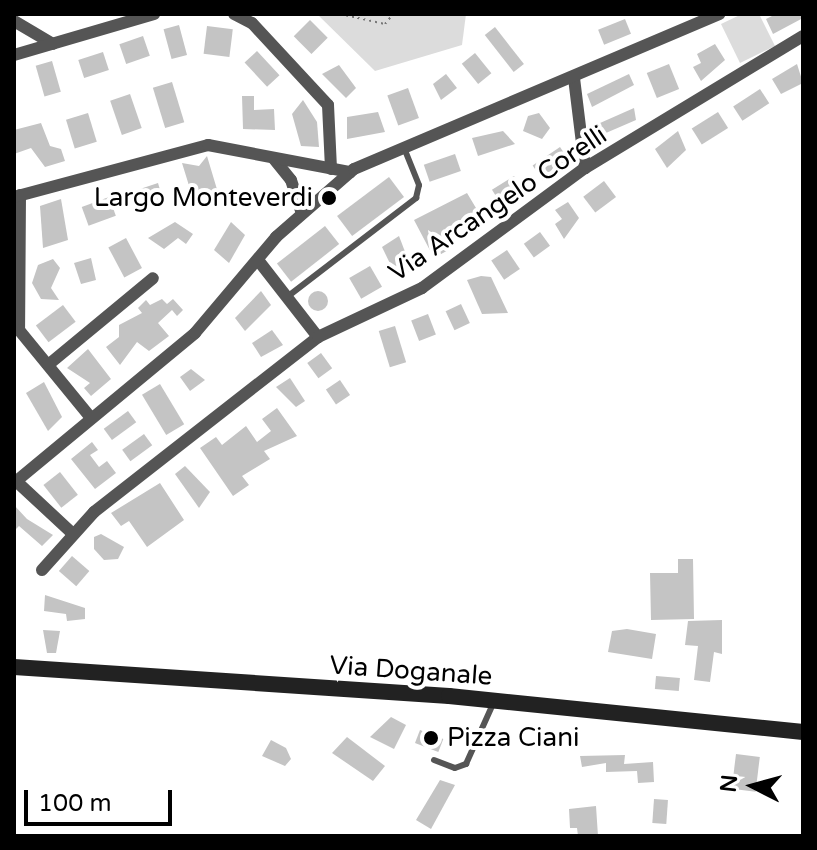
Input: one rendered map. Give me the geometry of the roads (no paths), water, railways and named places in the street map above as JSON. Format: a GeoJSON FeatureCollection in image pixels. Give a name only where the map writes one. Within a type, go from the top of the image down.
{"type":"FeatureCollection","features":[{"type":"Feature","properties":{"kind":"main road","name":"Via Doganale"},"geometry":{"type":"LineString","coordinates":[[14,667],[495,701],[803,732]]}},
{"type":"Feature","properties":{"kind":"street"},"geometry":{"type":"LineString","coordinates":[[14,55],[154,14]]}},
{"type":"Feature","properties":{"kind":"street"},"geometry":{"type":"LineString","coordinates":[[234,14],[252,23],[328,105],[331,169]]}},
{"type":"Feature","properties":{"kind":"street"},"geometry":{"type":"LineString","coordinates":[[73,534],[15,482],[208,322],[301,211],[350,172],[403,146],[574,78],[719,14]]}},
{"type":"Feature","properties":{"kind":"street"},"geometry":{"type":"LineString","coordinates":[[14,21],[53,44]]}},
{"type":"Feature","properties":{"kind":"street","name":"Via Arcangelo Corelli"},"geometry":{"type":"LineString","coordinates":[[42,570],[73,534],[318,337],[422,288],[585,168],[803,36]]}},
{"type":"Feature","properties":{"kind":"street"},"geometry":{"type":"LineString","coordinates":[[574,78],[585,168]]}},
{"type":"Feature","properties":{"kind":"street"},"geometry":{"type":"LineString","coordinates":[[91,418],[16,331],[17,196],[185,147],[234,145],[274,159],[350,172]]}},
{"type":"Feature","properties":{"kind":"street"},"geometry":{"type":"LineString","coordinates":[[274,159],[291,180],[301,211]]}},
{"type":"Feature","properties":{"kind":"street"},"geometry":{"type":"LineString","coordinates":[[258,260],[318,337]]}},
{"type":"Feature","properties":{"kind":"street"},"geometry":{"type":"LineString","coordinates":[[48,365],[153,278]]}},
{"type":"Feature","properties":{"kind":"lane"},"geometry":{"type":"LineString","coordinates":[[287,297],[416,198],[419,185],[403,146]]}},
{"type":"Feature","properties":{"kind":"lane"},"geometry":{"type":"LineString","coordinates":[[434,760],[455,768],[466,764],[495,701]]}},
{"type":"Feature","properties":{"kind":"place","name":"Largo Monteverdi"},"geometry":{"type":"Point","coordinates":[329,198]}},
{"type":"Feature","properties":{"kind":"place","name":"Pizza Ciani"},"geometry":{"type":"Point","coordinates":[431,738]}}]}
